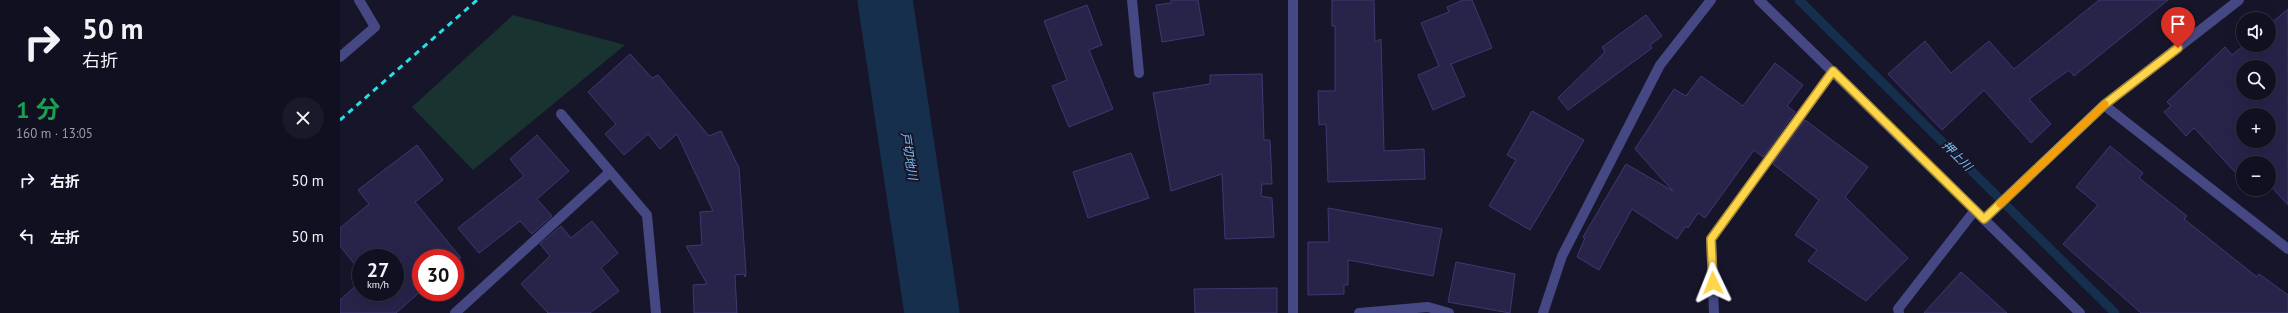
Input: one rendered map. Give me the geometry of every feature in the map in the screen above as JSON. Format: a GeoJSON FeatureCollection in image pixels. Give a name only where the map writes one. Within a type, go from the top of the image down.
{"type":"FeatureCollection","features":[{"type":"Feature","properties":{"kind":"street"},"geometry":{"type":"LineString","coordinates":[[340,57],[375,27],[359,0]]}},
{"type":"Feature","properties":{"kind":"street"},"geometry":{"type":"LineString","coordinates":[[1132,0],[1139,73]]}},
{"type":"Feature","properties":{"kind":"street"},"geometry":{"type":"LineString","coordinates":[[1293,0],[1293,313]]}},
{"type":"Feature","properties":{"kind":"street"},"geometry":{"type":"LineString","coordinates":[[1543,313],[1562,256],[1660,65],[1711,0]]}},
{"type":"Feature","properties":{"kind":"street"},"geometry":{"type":"LineString","coordinates":[[1758,0],[1833,71],[2080,313]]}},
{"type":"Feature","properties":{"kind":"street"},"geometry":{"type":"LineString","coordinates":[[1984,219],[2104,105],[2240,0]]}},
{"type":"Feature","properties":{"kind":"street"},"geometry":{"type":"LineString","coordinates":[[1714,313],[1711,239],[1833,71]]}},
{"type":"Feature","properties":{"kind":"street"},"geometry":{"type":"LineString","coordinates":[[2104,105],[2288,249]]}},
{"type":"Feature","properties":{"kind":"street"},"geometry":{"type":"LineString","coordinates":[[561,114],[648,215],[656,313]]}},
{"type":"Feature","properties":{"kind":"street"},"geometry":{"type":"LineString","coordinates":[[455,313],[610,172]]}},
{"type":"Feature","properties":{"kind":"street"},"geometry":{"type":"LineString","coordinates":[[1899,313],[1898,309],[1975,210]]}},
{"type":"Feature","properties":{"kind":"street"},"geometry":{"type":"LineString","coordinates":[[1359,313],[1428,307],[1449,313]]}},
{"type":"Feature","properties":{"kind":"green space"},"geometry":{"type":"Polygon","coordinates":[[[513,15],[625,45],[473,170],[412,107],[513,15]]]}},
{"type":"Feature","properties":{"kind":"building"},"geometry":{"type":"Polygon","coordinates":[[[1171,0],[1198,0],[1204,35],[1162,42],[1156,5],[1171,3],[1171,0]]]}},
{"type":"Feature","properties":{"kind":"building"},"geometry":{"type":"Polygon","coordinates":[[[1332,0],[1374,0],[1375,42],[1381,39],[1384,151],[1424,149],[1425,179],[1328,182],[1326,124],[1319,125],[1318,91],[1335,91],[1335,26],[1332,26],[1332,0]]]}},
{"type":"Feature","properties":{"kind":"building"},"geometry":{"type":"Polygon","coordinates":[[[1463,0],[1472,0],[1492,48],[1451,64],[1465,96],[1433,110],[1418,75],[1439,66],[1421,23],[1449,12],[1447,7],[1463,0]]]}},
{"type":"Feature","properties":{"kind":"building"},"geometry":{"type":"Polygon","coordinates":[[[2099,0],[2168,0],[2074,76],[2069,70],[2029,99],[2051,124],[2031,143],[1984,90],[1942,130],[1888,74],[1925,41],[1951,73],[1989,41],[2014,69],[2099,0]]]}},
{"type":"Feature","properties":{"kind":"building"},"geometry":{"type":"Polygon","coordinates":[[[1087,5],[1102,45],[1089,50],[1113,109],[1069,127],[1052,86],[1067,80],[1044,21],[1087,5]]]}},
{"type":"Feature","properties":{"kind":"building"},"geometry":{"type":"Polygon","coordinates":[[[2288,9],[2288,205],[2276,192],[2276,156],[2236,156],[2236,173],[2194,128],[2186,136],[2164,112],[2171,106],[2167,102],[2225,47],[2232,55],[2236,52],[2276,52],[2276,19],[2288,9]]]}},
{"type":"Feature","properties":{"kind":"building"},"geometry":{"type":"Polygon","coordinates":[[[1646,15],[1662,36],[1650,45],[1652,48],[1568,110],[1558,98],[1605,52],[1602,47],[1646,15]]]}},
{"type":"Feature","properties":{"kind":"building"},"geometry":{"type":"Polygon","coordinates":[[[630,54],[652,78],[658,75],[709,136],[721,131],[739,168],[746,274],[745,277],[744,274],[735,275],[737,313],[694,313],[693,285],[707,284],[686,246],[702,245],[700,212],[713,211],[677,134],[660,149],[648,134],[624,155],[605,134],[616,124],[588,92],[630,54]]]}},
{"type":"Feature","properties":{"kind":"building"},"geometry":{"type":"Polygon","coordinates":[[[1775,63],[1803,85],[1787,106],[1795,112],[1763,157],[1754,150],[1705,218],[1698,213],[1688,228],[1686,226],[1677,239],[1632,209],[1599,270],[1577,257],[1585,238],[1583,237],[1626,164],[1673,191],[1635,149],[1674,89],[1686,96],[1701,76],[1743,106],[1775,63]]]}},
{"type":"Feature","properties":{"kind":"building"},"geometry":{"type":"Polygon","coordinates":[[[1262,74],[1264,140],[1270,140],[1272,184],[1262,184],[1261,196],[1272,198],[1274,237],[1225,239],[1222,174],[1171,191],[1153,93],[1210,84],[1210,75],[1262,74]]]}},
{"type":"Feature","properties":{"kind":"building"},"geometry":{"type":"Polygon","coordinates":[[[1532,111],[1584,140],[1530,230],[1489,206],[1516,160],[1507,155],[1532,111]]]}},
{"type":"Feature","properties":{"kind":"building"},"geometry":{"type":"Polygon","coordinates":[[[1805,120],[1868,167],[1845,197],[1908,258],[1866,301],[1808,261],[1817,250],[1795,235],[1819,200],[1773,164],[1805,120]]]}},
{"type":"Feature","properties":{"kind":"building"},"geometry":{"type":"Polygon","coordinates":[[[537,135],[569,171],[537,199],[552,216],[532,234],[520,221],[479,253],[458,228],[524,176],[510,159],[537,135]]]}},
{"type":"Feature","properties":{"kind":"building"},"geometry":{"type":"Polygon","coordinates":[[[417,145],[443,180],[415,202],[454,249],[412,249],[412,299],[396,313],[340,313],[340,300],[352,289],[352,301],[404,301],[404,249],[352,249],[352,261],[340,246],[340,228],[369,204],[358,190],[417,145]]]}},
{"type":"Feature","properties":{"kind":"building"},"geometry":{"type":"Polygon","coordinates":[[[2110,146],[2143,173],[2139,178],[2187,216],[2184,219],[2257,277],[2259,274],[2288,295],[2288,313],[2141,313],[2063,244],[2098,205],[2076,187],[2110,146]]]}},
{"type":"Feature","properties":{"kind":"building"},"geometry":{"type":"Polygon","coordinates":[[[1131,153],[1149,198],[1088,218],[1073,172],[1131,153]]]}},
{"type":"Feature","properties":{"kind":"building"},"geometry":{"type":"Polygon","coordinates":[[[1328,208],[1442,229],[1433,276],[1348,260],[1348,285],[1344,285],[1344,294],[1308,295],[1308,242],[1329,242],[1328,208]]]}},
{"type":"Feature","properties":{"kind":"building"},"geometry":{"type":"Polygon","coordinates":[[[592,221],[618,253],[601,268],[619,291],[590,313],[548,313],[521,284],[550,256],[540,244],[561,226],[571,238],[592,221]]]}},
{"type":"Feature","properties":{"kind":"building"},"geometry":{"type":"Polygon","coordinates":[[[1456,262],[1515,274],[1510,313],[1448,302],[1456,262]]]}},
{"type":"Feature","properties":{"kind":"building"},"geometry":{"type":"Polygon","coordinates":[[[1961,272],[2007,313],[1924,313],[1961,272]]]}},
{"type":"Feature","properties":{"kind":"building"},"geometry":{"type":"Polygon","coordinates":[[[1277,288],[1277,313],[1195,313],[1194,289],[1277,288]]]}},
{"type":"Feature","properties":{"kind":"waterway","name":"戸切地川"},"geometry":{"type":"LineString","coordinates":[[885,0],[932,313]]}},
{"type":"Feature","properties":{"kind":"waterway","name":"押上川"},"geometry":{"type":"LineString","coordinates":[[1799,0],[2115,313]]}},
{"type":"Feature","properties":{"kind":"railway"},"geometry":{"type":"LineString","coordinates":[[340,120],[477,0]]}},
{"type":"Feature","properties":{"kind":"slow traffic"},"geometry":{"type":"LineString","coordinates":[[2000,204],[2105,104]]}},
{"type":"Feature","properties":{"kind":"route"},"geometry":{"type":"LineString","coordinates":[[1713,283],[1711,239],[1833,71],[1984,219],[2104,105],[2178,48]]}}]}
